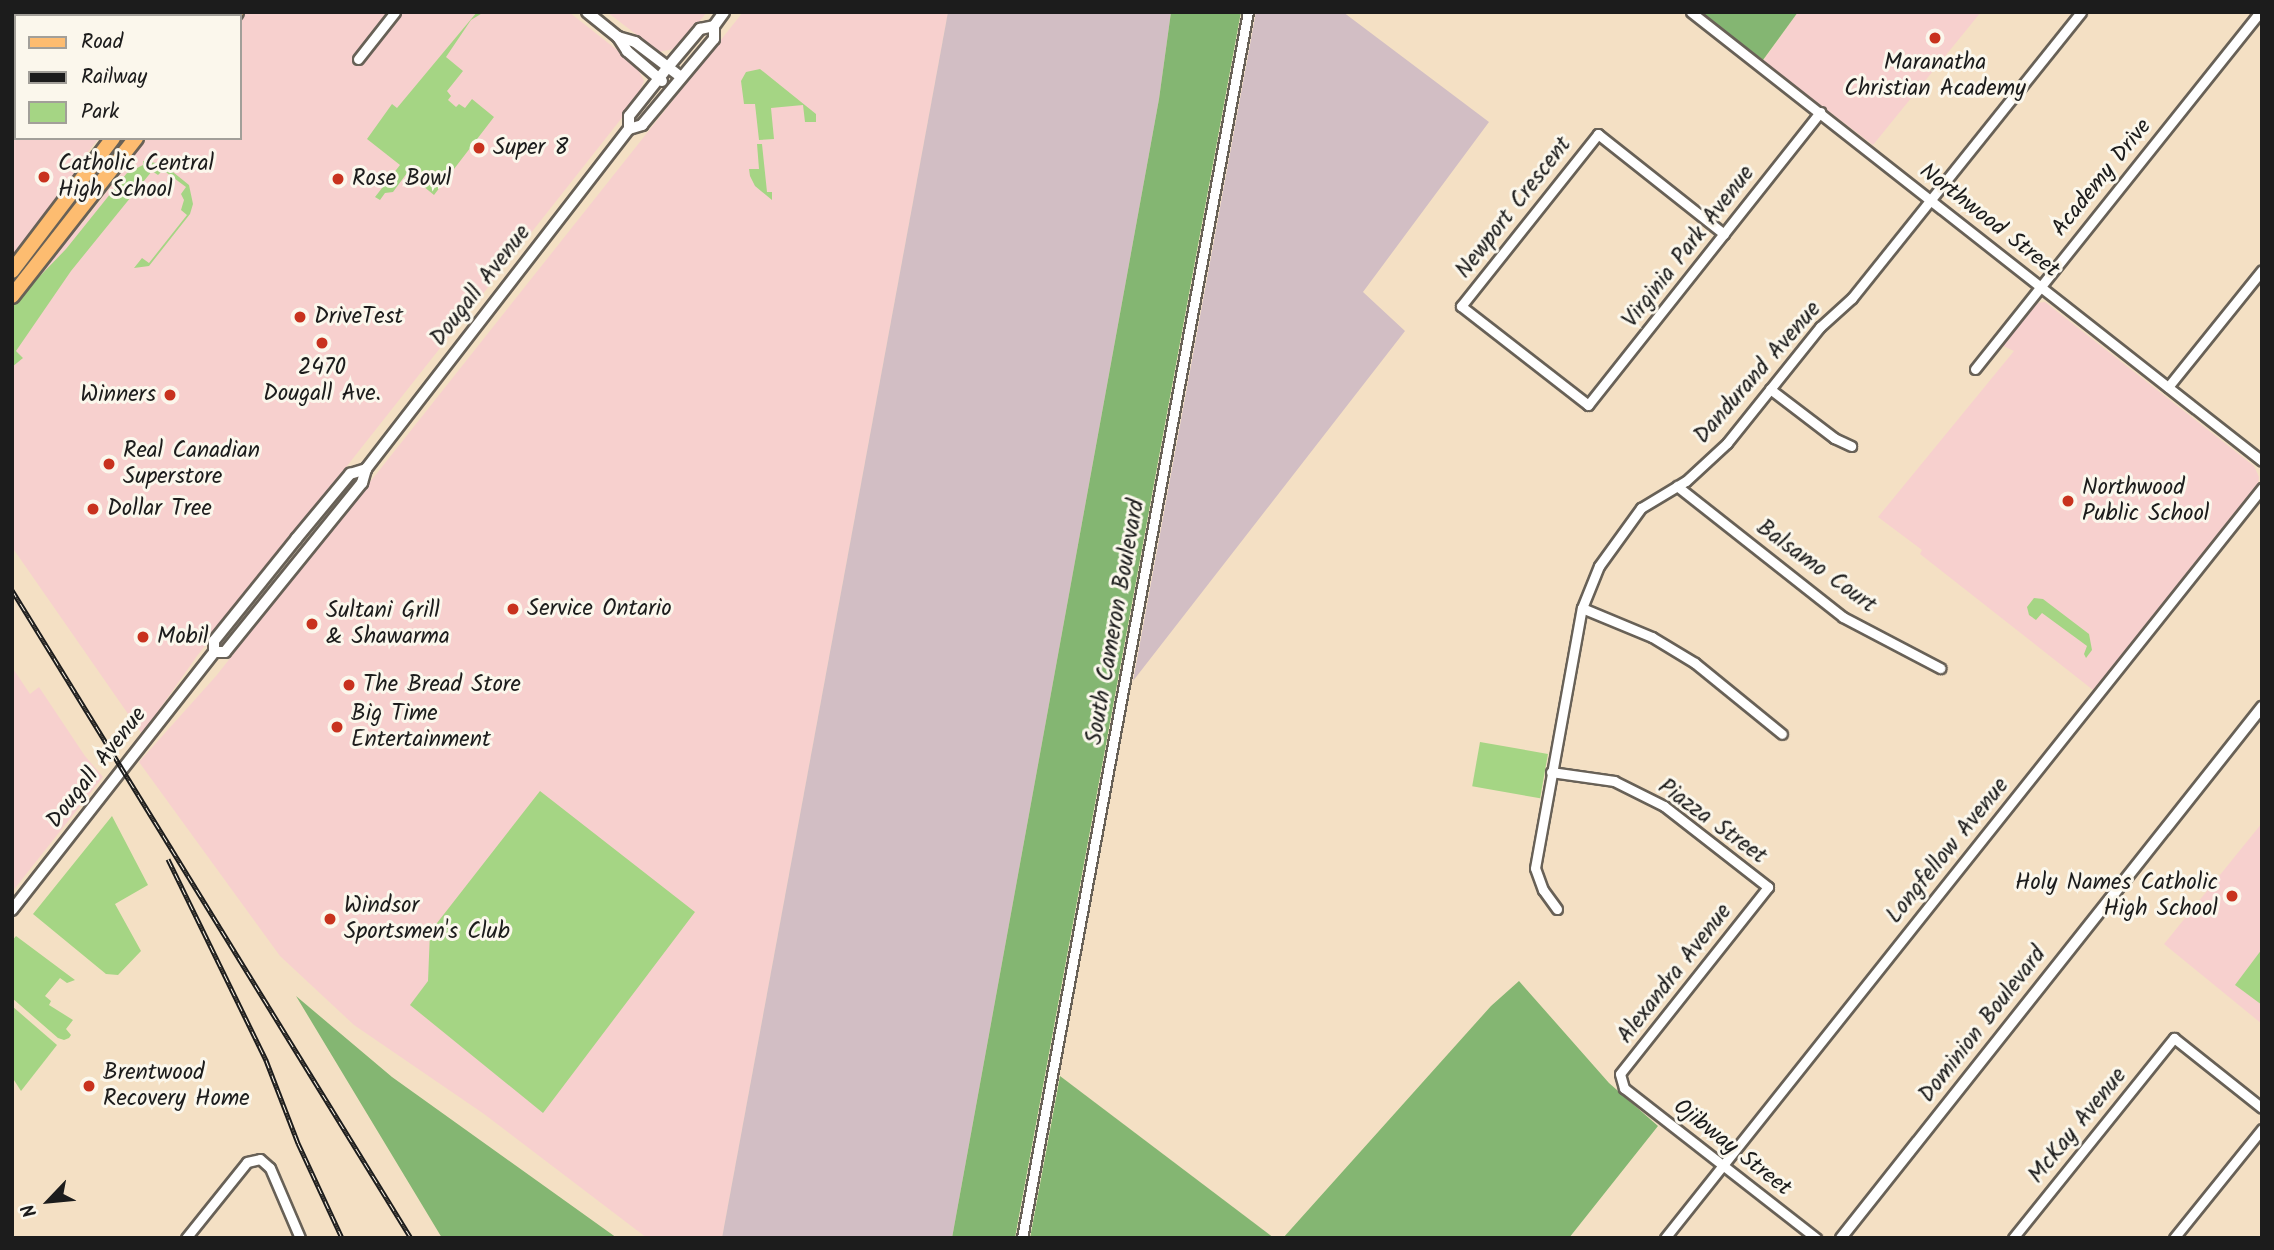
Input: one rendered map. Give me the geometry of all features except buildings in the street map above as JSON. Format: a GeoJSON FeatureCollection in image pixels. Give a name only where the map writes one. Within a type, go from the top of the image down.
{"type":"FeatureCollection","features":[{"type":"Feature","properties":{"kind":"main road"},"geometry":{"type":"LineString","coordinates":[[12,271],[111,140]]}},
{"type":"Feature","properties":{"kind":"main road"},"geometry":{"type":"LineString","coordinates":[[14,293],[134,140]]}},
{"type":"Feature","properties":{"kind":"street"},"geometry":{"type":"LineString","coordinates":[[358,59],[395,12]]}},
{"type":"Feature","properties":{"kind":"street"},"geometry":{"type":"LineString","coordinates":[[587,12],[618,37],[627,51],[672,89]]}},
{"type":"Feature","properties":{"kind":"street","name":"Dougall Avenue"},"geometry":{"type":"LineString","coordinates":[[629,129],[629,116],[659,78],[700,29],[713,26],[724,12]]}},
{"type":"Feature","properties":{"kind":"street","name":"South Cameron Boulevard"},"geometry":{"type":"LineString","coordinates":[[1022,1238],[1248,12]]}},
{"type":"Feature","properties":{"kind":"street","name":"Northwood Street"},"geometry":{"type":"LineString","coordinates":[[1691,12],[2262,461]]}},
{"type":"Feature","properties":{"kind":"street","name":"Dandurand Avenue"},"geometry":{"type":"LineString","coordinates":[[1557,909],[1543,890],[1535,869],[1582,608],[1599,566],[1641,508],[1677,486],[1727,443],[1820,327],[1852,298],[2081,12]]}},
{"type":"Feature","properties":{"kind":"street","name":"Academy Drive"},"geometry":{"type":"LineString","coordinates":[[1975,369],[2260,12]]}},
{"type":"Feature","properties":{"kind":"street","name":"Dougall Avenue"},"geometry":{"type":"LineString","coordinates":[[214,652],[225,652],[362,483],[366,469],[629,129],[642,125],[714,39],[713,26]]}},
{"type":"Feature","properties":{"kind":"street"},"geometry":{"type":"LineString","coordinates":[[618,37],[635,42],[681,78]]}},
{"type":"Feature","properties":{"kind":"street","name":"Virginia Park Avenue"},"geometry":{"type":"LineString","coordinates":[[1588,405],[1820,112]]}},
{"type":"Feature","properties":{"kind":"street","name":"Newport Crescent"},"geometry":{"type":"LineString","coordinates":[[1588,405],[1461,306],[1598,134],[1724,234]]}},
{"type":"Feature","properties":{"kind":"street"},"geometry":{"type":"LineString","coordinates":[[2168,387],[2262,270]]}},
{"type":"Feature","properties":{"kind":"street"},"geometry":{"type":"LineString","coordinates":[[1770,389],[1834,438],[1852,446]]}},
{"type":"Feature","properties":{"kind":"street","name":"Dougall Avenue"},"geometry":{"type":"LineString","coordinates":[[12,910],[214,652],[214,641],[342,483],[350,474],[366,469]]}},
{"type":"Feature","properties":{"kind":"street","name":"Balsamo Court"},"geometry":{"type":"LineString","coordinates":[[1677,486],[1843,617],[1940,667]]}},
{"type":"Feature","properties":{"kind":"street","name":"Longfellow Avenue"},"geometry":{"type":"LineString","coordinates":[[1665,1238],[2262,488]]}},
{"type":"Feature","properties":{"kind":"street"},"geometry":{"type":"LineString","coordinates":[[1582,608],[1652,637],[1695,663],[1782,734]]}},
{"type":"Feature","properties":{"kind":"street","name":"Dominion Boulevard"},"geometry":{"type":"LineString","coordinates":[[1841,1238],[2262,707]]}},
{"type":"Feature","properties":{"kind":"street","name":"Piazza Street"},"geometry":{"type":"LineString","coordinates":[[1551,772],[1614,781],[1664,806],[1768,887]]}},
{"type":"Feature","properties":{"kind":"street","name":"Alexandra Avenue"},"geometry":{"type":"LineString","coordinates":[[1624,1088],[1620,1074],[1768,887]]}},
{"type":"Feature","properties":{"kind":"street","name":"McKay Avenue"},"geometry":{"type":"LineString","coordinates":[[2013,1238],[2174,1038],[2262,1108]]}},
{"type":"Feature","properties":{"kind":"street","name":"Ojibway Street"},"geometry":{"type":"LineString","coordinates":[[1624,1088],[1816,1238]]}},
{"type":"Feature","properties":{"kind":"street"},"geometry":{"type":"LineString","coordinates":[[2174,1238],[2262,1129]]}},
{"type":"Feature","properties":{"kind":"street"},"geometry":{"type":"LineString","coordinates":[[186,1238],[247,1162],[260,1159],[270,1168],[300,1238]]}},
{"type":"Feature","properties":{"kind":"shaded area","name":"Catholic Central High School"},"geometry":{"type":"Polygon","coordinates":[[[12,12],[205,12],[14,14],[14,140],[97,140],[79,163],[83,167],[12,257],[12,12]]]}},
{"type":"Feature","properties":{"kind":"shaded area"},"geometry":{"type":"Polygon","coordinates":[[[244,12],[569,12],[636,65],[644,81],[636,100],[197,656],[142,734],[12,547],[12,305],[90,214],[146,140],[242,140],[244,12]]]}},
{"type":"Feature","properties":{"kind":"shaded area"},"geometry":{"type":"Polygon","coordinates":[[[607,12],[707,12],[678,48],[659,52],[607,12]]]}},
{"type":"Feature","properties":{"kind":"shaded area"},"geometry":{"type":"Polygon","coordinates":[[[743,12],[948,12],[722,1238],[647,1238],[484,1114],[354,1025],[280,956],[139,762],[216,676],[743,12]]]}},
{"type":"Feature","properties":{"kind":"shaded area"},"geometry":{"type":"Polygon","coordinates":[[[948,12],[1171,12],[1159,99],[952,1238],[722,1238],[948,12]]]}},
{"type":"Feature","properties":{"kind":"shaded area"},"geometry":{"type":"Polygon","coordinates":[[[1256,12],[1343,12],[1489,122],[1363,292],[1405,331],[1133,681],[1256,12]]]}},
{"type":"Feature","properties":{"kind":"shaded area"},"geometry":{"type":"Polygon","coordinates":[[[1798,12],[1981,12],[1873,145],[1763,61],[1798,12]]]}},
{"type":"Feature","properties":{"kind":"shaded area","name":"Northwood Public School"},"geometry":{"type":"Polygon","coordinates":[[[2045,302],[2254,466],[2259,477],[2258,486],[2093,690],[1920,554],[1922,550],[1878,517],[2014,351],[2001,345],[2037,303],[2045,302]]]}},
{"type":"Feature","properties":{"kind":"shaded area"},"geometry":{"type":"Polygon","coordinates":[[[12,667],[30,694],[39,687],[85,756],[103,777],[12,892],[12,667]]]}},
{"type":"Feature","properties":{"kind":"shaded area","name":"Holy Names Catholic High School"},"geometry":{"type":"Polygon","coordinates":[[[2262,823],[2262,1024],[2164,944],[2262,823]]]}},
{"type":"Feature","properties":{"kind":"green space"},"geometry":{"type":"Polygon","coordinates":[[[477,12],[484,12],[471,20],[446,57],[463,71],[447,91],[451,96],[448,100],[456,107],[459,104],[465,108],[472,99],[494,117],[434,195],[407,173],[393,192],[385,193],[380,200],[375,197],[400,165],[367,139],[392,104],[397,108],[477,12]]]}},
{"type":"Feature","properties":{"kind":"green space"},"geometry":{"type":"Polygon","coordinates":[[[1171,12],[1241,12],[1015,1238],[952,1238],[1159,99],[1171,12]]]}},
{"type":"Feature","properties":{"kind":"green space"},"geometry":{"type":"Polygon","coordinates":[[[1700,12],[1798,12],[1763,60],[1700,12]]]}},
{"type":"Feature","properties":{"kind":"green space"},"geometry":{"type":"Polygon","coordinates":[[[760,69],[816,114],[816,122],[805,122],[803,105],[771,108],[774,139],[759,140],[755,104],[744,104],[741,81],[746,72],[760,69]]]}},
{"type":"Feature","properties":{"kind":"green space"},"geometry":{"type":"Polygon","coordinates":[[[757,144],[762,144],[767,192],[772,192],[772,200],[755,186],[750,176],[749,169],[759,169],[757,144]]]}},
{"type":"Feature","properties":{"kind":"green space"},"geometry":{"type":"Polygon","coordinates":[[[143,161],[163,164],[189,185],[193,204],[190,214],[149,266],[134,268],[142,258],[149,263],[187,215],[181,210],[184,200],[181,194],[186,187],[163,170],[158,175],[152,171],[71,271],[16,351],[23,358],[12,367],[12,305],[66,249],[127,173],[143,165],[143,161]]]}},
{"type":"Feature","properties":{"kind":"green space"},"geometry":{"type":"Polygon","coordinates":[[[2034,598],[2043,599],[2089,634],[2092,650],[2086,658],[2084,654],[2087,646],[2042,613],[2036,620],[2029,615],[2027,607],[2034,598]]]}},
{"type":"Feature","properties":{"kind":"green space"},"geometry":{"type":"Polygon","coordinates":[[[1480,742],[1548,754],[1540,798],[1472,786],[1480,742]]]}},
{"type":"Feature","properties":{"kind":"green space"},"geometry":{"type":"Polygon","coordinates":[[[540,791],[695,912],[543,1113],[410,1005],[428,981],[430,932],[540,791]]]}},
{"type":"Feature","properties":{"kind":"green space"},"geometry":{"type":"Polygon","coordinates":[[[112,816],[148,885],[115,904],[141,951],[118,975],[106,974],[33,914],[112,816]]]}},
{"type":"Feature","properties":{"kind":"green space"},"geometry":{"type":"Polygon","coordinates":[[[16,936],[75,980],[67,983],[60,978],[45,996],[51,1001],[49,1005],[73,1020],[66,1029],[71,1035],[69,1038],[58,1038],[12,998],[12,941],[16,936]]]}},
{"type":"Feature","properties":{"kind":"green space"},"geometry":{"type":"Polygon","coordinates":[[[2262,949],[2262,1005],[2235,985],[2262,949]]]}},
{"type":"Feature","properties":{"kind":"green space"},"geometry":{"type":"Polygon","coordinates":[[[1519,981],[1609,1083],[1658,1126],[1569,1238],[1283,1238],[1491,1006],[1519,981]]]}},
{"type":"Feature","properties":{"kind":"green space"},"geometry":{"type":"Polygon","coordinates":[[[296,996],[392,1077],[617,1238],[442,1238],[296,996]]]}},
{"type":"Feature","properties":{"kind":"green space"},"geometry":{"type":"Polygon","coordinates":[[[12,1006],[57,1045],[21,1091],[12,1077],[12,1006]]]}},
{"type":"Feature","properties":{"kind":"green space"},"geometry":{"type":"Polygon","coordinates":[[[1060,1076],[1274,1238],[1030,1238],[1060,1076]]]}},
{"type":"Feature","properties":{"kind":"railway"},"geometry":{"type":"LineString","coordinates":[[12,590],[411,1238]]}},
{"type":"Feature","properties":{"kind":"railway"},"geometry":{"type":"LineString","coordinates":[[168,859],[266,1060],[298,1143],[342,1238]]}},
{"type":"Feature","properties":{"kind":"place","name":"Maranatha Christian Academy"},"geometry":{"type":"Point","coordinates":[1935,38]}},
{"type":"Feature","properties":{"kind":"place","name":"Super 8"},"geometry":{"type":"Point","coordinates":[479,148]}},
{"type":"Feature","properties":{"kind":"place","name":"Catholic Central High School"},"geometry":{"type":"Point","coordinates":[44,177]}},
{"type":"Feature","properties":{"kind":"place","name":"Rose Bowl"},"geometry":{"type":"Point","coordinates":[338,179]}},
{"type":"Feature","properties":{"kind":"place","name":"DriveTest"},"geometry":{"type":"Point","coordinates":[300,317]}},
{"type":"Feature","properties":{"kind":"place","name":"2470 Dougall Ave."},"geometry":{"type":"Point","coordinates":[322,343]}},
{"type":"Feature","properties":{"kind":"place","name":"Winners"},"geometry":{"type":"Point","coordinates":[170,395]}},
{"type":"Feature","properties":{"kind":"place","name":"Real Canadian Superstore"},"geometry":{"type":"Point","coordinates":[109,464]}},
{"type":"Feature","properties":{"kind":"place","name":"Northwood Public School"},"geometry":{"type":"Point","coordinates":[2068,501]}},
{"type":"Feature","properties":{"kind":"place","name":"Dollar Tree"},"geometry":{"type":"Point","coordinates":[93,509]}},
{"type":"Feature","properties":{"kind":"place","name":"Service Ontario"},"geometry":{"type":"Point","coordinates":[513,609]}},
{"type":"Feature","properties":{"kind":"place","name":"Sultani Grill & Shawarma"},"geometry":{"type":"Point","coordinates":[312,624]}},
{"type":"Feature","properties":{"kind":"place","name":"Mobil"},"geometry":{"type":"Point","coordinates":[143,637]}},
{"type":"Feature","properties":{"kind":"place","name":"The Bread Store"},"geometry":{"type":"Point","coordinates":[349,685]}},
{"type":"Feature","properties":{"kind":"place","name":"Big Time Entertainment"},"geometry":{"type":"Point","coordinates":[337,727]}},
{"type":"Feature","properties":{"kind":"place","name":"Holy Names Catholic High School"},"geometry":{"type":"Point","coordinates":[2232,896]}},
{"type":"Feature","properties":{"kind":"place","name":"Windsor Sportsmen's Club"},"geometry":{"type":"Point","coordinates":[330,919]}},
{"type":"Feature","properties":{"kind":"place","name":"Brentwood Recovery Home"},"geometry":{"type":"Point","coordinates":[89,1086]}}]}
